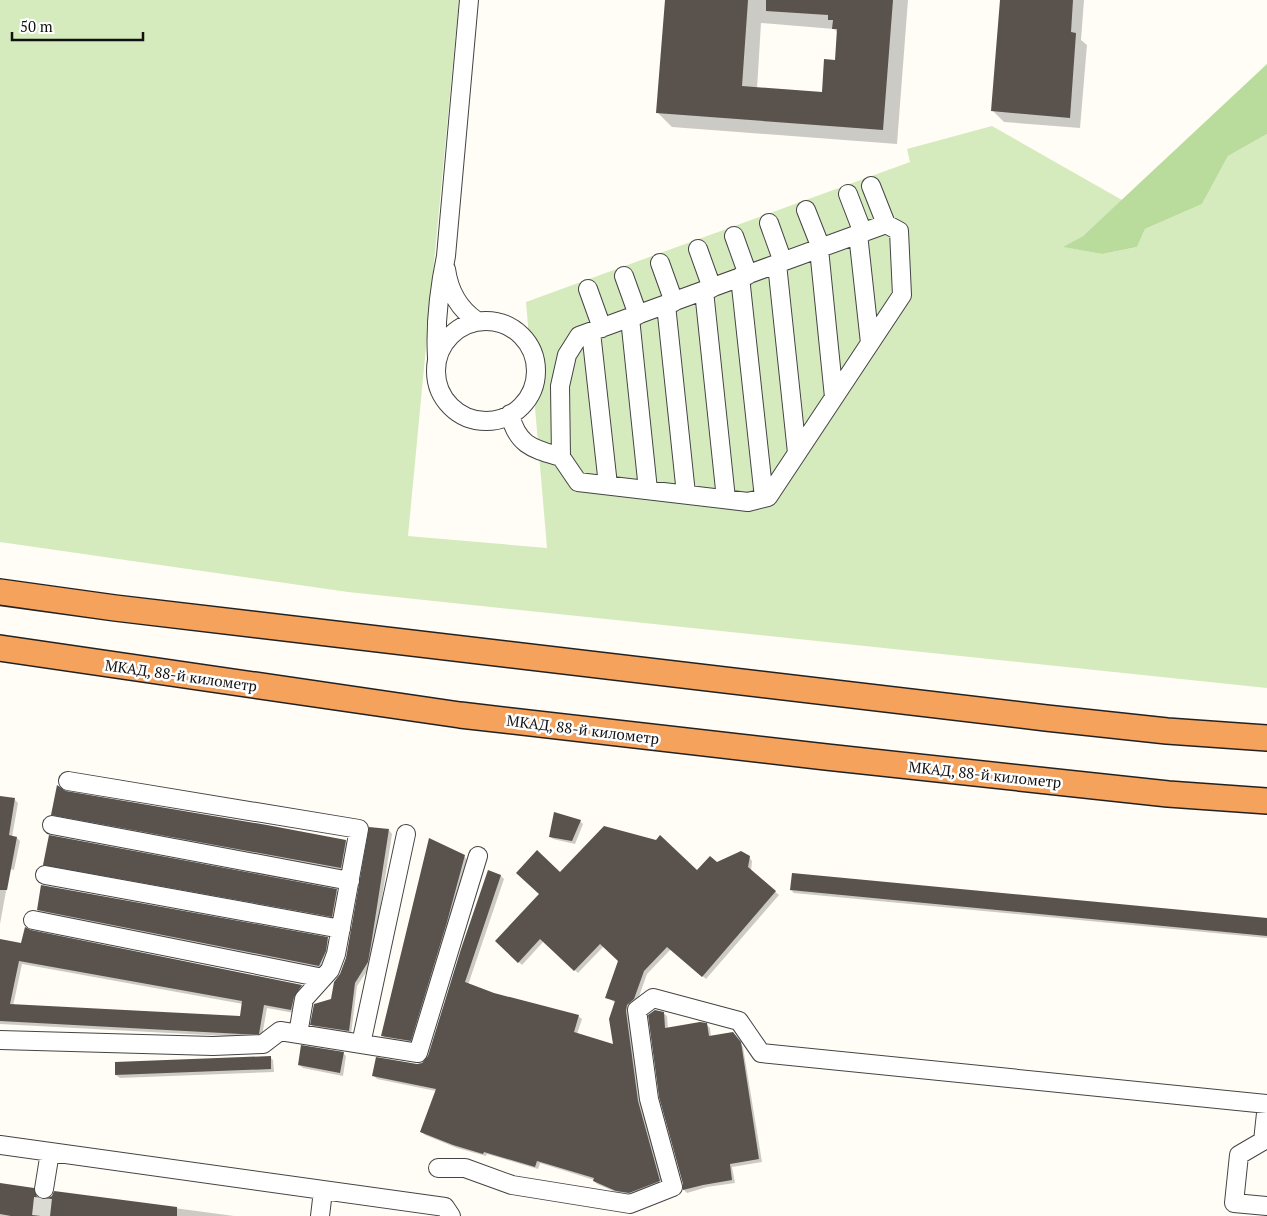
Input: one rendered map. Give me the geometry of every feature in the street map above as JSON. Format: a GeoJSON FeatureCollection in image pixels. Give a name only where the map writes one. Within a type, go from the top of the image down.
{"type":"FeatureCollection","features":[{"type":"Feature","properties":{"kind":"highway"},"geometry":{"type":"LineString","coordinates":[[0,592],[480,652],[1167,731],[1267,738]]}},
{"type":"Feature","properties":{"kind":"highway","name":"МКАД, 88-й километр"},"geometry":{"type":"LineString","coordinates":[[0,648],[470,716],[826,758],[1168,794],[1267,801]]}},
{"type":"Feature","properties":{"kind":"lane"},"geometry":{"type":"LineString","coordinates":[[437,358],[444,343],[465,325],[487,321],[509,326],[518,333],[532,350],[536,373],[534,384],[524,403],[510,414],[495,420],[484,421],[468,417],[453,409],[442,396],[436,380],[436,339],[440,286],[446,256],[469,0]]}},
{"type":"Feature","properties":{"kind":"lane"},"geometry":{"type":"LineString","coordinates":[[871,186],[886,224],[899,231],[902,294],[768,497],[748,502],[578,482],[561,458],[560,386],[567,355],[580,336],[886,224]]}},
{"type":"Feature","properties":{"kind":"lane"},"geometry":{"type":"LineString","coordinates":[[848,194],[861,233],[870,344]]}},
{"type":"Feature","properties":{"kind":"lane"},"geometry":{"type":"LineString","coordinates":[[806,210],[820,248],[834,397]]}},
{"type":"Feature","properties":{"kind":"lane"},"geometry":{"type":"LineString","coordinates":[[769,223],[780,263],[797,453]]}},
{"type":"Feature","properties":{"kind":"lane"},"geometry":{"type":"LineString","coordinates":[[734,236],[744,276],[764,498]]}},
{"type":"Feature","properties":{"kind":"lane"},"geometry":{"type":"LineString","coordinates":[[698,249],[708,289],[726,499]]}},
{"type":"Feature","properties":{"kind":"lane"},"geometry":{"type":"LineString","coordinates":[[446,256],[447,278],[455,298],[462,308],[477,322]]}},
{"type":"Feature","properties":{"kind":"lane"},"geometry":{"type":"LineString","coordinates":[[660,263],[670,303],[686,494]]}},
{"type":"Feature","properties":{"kind":"lane"},"geometry":{"type":"LineString","coordinates":[[624,276],[634,316],[648,490]]}},
{"type":"Feature","properties":{"kind":"lane"},"geometry":{"type":"LineString","coordinates":[[588,289],[597,330],[608,485]]}},
{"type":"Feature","properties":{"kind":"lane"},"geometry":{"type":"LineString","coordinates":[[510,414],[512,424],[523,442],[539,451],[561,458]]}},
{"type":"Feature","properties":{"kind":"lane"},"geometry":{"type":"LineString","coordinates":[[68,781],[359,829],[336,954],[330,970],[304,999],[298,1034]]}},
{"type":"Feature","properties":{"kind":"lane"},"geometry":{"type":"LineString","coordinates":[[52,825],[350,881]]}},
{"type":"Feature","properties":{"kind":"lane"},"geometry":{"type":"LineString","coordinates":[[361,1044],[406,834]]}},
{"type":"Feature","properties":{"kind":"lane"},"geometry":{"type":"LineString","coordinates":[[0,1040],[213,1046],[263,1044],[280,1032],[418,1053],[478,856]]}},
{"type":"Feature","properties":{"kind":"lane"},"geometry":{"type":"LineString","coordinates":[[45,875],[341,929]]}},
{"type":"Feature","properties":{"kind":"lane"},"geometry":{"type":"LineString","coordinates":[[33,920],[323,978]]}},
{"type":"Feature","properties":{"kind":"lane"},"geometry":{"type":"LineString","coordinates":[[438,1168],[466,1168],[512,1185],[630,1204],[673,1186],[649,1099],[637,1010],[654,998],[739,1021],[761,1053],[1266,1104],[1263,1142],[1239,1155],[1234,1203],[1267,1206]]}},
{"type":"Feature","properties":{"kind":"lane"},"geometry":{"type":"LineString","coordinates":[[0,1146],[323,1190],[448,1212]]}},
{"type":"Feature","properties":{"kind":"lane"},"geometry":{"type":"LineString","coordinates":[[44,1189],[50,1152]]}},
{"type":"Feature","properties":{"kind":"lane"},"geometry":{"type":"LineString","coordinates":[[320,1216],[323,1190]]}},
{"type":"Feature","properties":{"kind":"green space"},"geometry":{"type":"Polygon","coordinates":[[[0,0],[459,0],[408,536],[547,548],[526,302],[910,162],[907,149],[992,126],[1122,200],[1083,236],[1064,247],[1102,254],[1137,247],[1145,229],[1202,204],[1228,156],[1267,134],[1267,688],[348,592],[0,542],[0,0]]]}},
{"type":"Feature","properties":{"kind":"green space"},"geometry":{"type":"Polygon","coordinates":[[[1267,64],[1267,134],[1228,156],[1202,204],[1145,229],[1137,247],[1102,254],[1063,247],[1083,236],[1267,64]]]}},
{"type":"Feature","properties":{"kind":"building"},"geometry":{"type":"Polygon","coordinates":[[[665,0],[748,0],[742,86],[822,92],[824,59],[835,60],[837,29],[832,29],[833,20],[828,20],[828,15],[766,11],[766,0],[893,0],[883,130],[656,113],[665,0]]]}},
{"type":"Feature","properties":{"kind":"building"},"geometry":{"type":"Polygon","coordinates":[[[1000,0],[1073,0],[1071,32],[1076,33],[1070,118],[991,111],[1000,0]]]}},
{"type":"Feature","properties":{"kind":"building"},"geometry":{"type":"Polygon","coordinates":[[[57,785],[66,791],[346,840],[341,868],[51,815],[57,785]]]}},
{"type":"Feature","properties":{"kind":"building"},"geometry":{"type":"Polygon","coordinates":[[[0,796],[15,798],[9,835],[17,837],[7,890],[0,890],[0,796]]]}},
{"type":"Feature","properties":{"kind":"building"},"geometry":{"type":"Polygon","coordinates":[[[554,812],[581,820],[572,841],[549,837],[554,812]]]}},
{"type":"Feature","properties":{"kind":"building"},"geometry":{"type":"Polygon","coordinates":[[[604,826],[656,840],[660,835],[697,870],[710,856],[717,862],[741,851],[750,856],[748,867],[776,891],[702,977],[667,947],[644,971],[634,999],[627,1005],[626,1011],[638,1101],[660,1181],[629,1193],[616,1191],[593,1181],[594,1178],[537,1161],[535,1167],[453,1145],[420,1132],[436,1089],[372,1076],[376,1057],[417,1064],[422,1063],[428,1056],[488,870],[501,875],[465,982],[494,993],[579,1015],[574,1032],[613,1044],[609,1019],[615,1001],[605,998],[618,961],[600,944],[574,971],[540,939],[518,963],[495,941],[539,894],[516,873],[537,850],[560,872],[604,826]]]}},
{"type":"Feature","properties":{"kind":"building"},"geometry":{"type":"Polygon","coordinates":[[[369,827],[389,829],[368,962],[355,983],[349,1031],[310,1025],[314,1004],[331,999],[334,982],[340,974],[346,958],[369,827]]]}},
{"type":"Feature","properties":{"kind":"building"},"geometry":{"type":"Polygon","coordinates":[[[49,835],[337,889],[332,917],[43,865],[49,835]]]}},
{"type":"Feature","properties":{"kind":"building"},"geometry":{"type":"Polygon","coordinates":[[[429,838],[465,855],[411,1041],[381,1036],[429,838]]]}},
{"type":"Feature","properties":{"kind":"building"},"geometry":{"type":"Polygon","coordinates":[[[792,873],[1267,918],[1267,936],[790,890],[792,873]]]}},
{"type":"Feature","properties":{"kind":"building"},"geometry":{"type":"Polygon","coordinates":[[[41,885],[328,937],[326,951],[319,966],[37,910],[41,885]]]}},
{"type":"Feature","properties":{"kind":"building"},"geometry":{"type":"Polygon","coordinates":[[[25,927],[31,930],[302,985],[294,997],[291,1010],[264,1005],[259,1034],[0,1021],[0,939],[21,943],[25,927]],[[19,961],[10,1004],[240,1016],[242,1001],[19,961]]]}},
{"type":"Feature","properties":{"kind":"building"},"geometry":{"type":"Polygon","coordinates":[[[655,1010],[664,1012],[665,1028],[700,1022],[707,1023],[709,1036],[733,1032],[741,1042],[759,1159],[730,1164],[732,1180],[683,1190],[659,1097],[648,1015],[655,1010]]]}},
{"type":"Feature","properties":{"kind":"building"},"geometry":{"type":"Polygon","coordinates":[[[301,1045],[344,1052],[340,1073],[298,1065],[301,1045]]]}},
{"type":"Feature","properties":{"kind":"building"},"geometry":{"type":"Polygon","coordinates":[[[271,1056],[271,1069],[115,1075],[115,1062],[271,1056]]]}},
{"type":"Feature","properties":{"kind":"building"},"geometry":{"type":"Polygon","coordinates":[[[0,1183],[34,1188],[37,1197],[43,1200],[52,1196],[54,1191],[177,1207],[177,1216],[11,1216],[0,1214],[0,1183]]]}},
{"type":"Feature","properties":{"kind":"tunnel"},"geometry":{"type":"LineString","coordinates":[[41,1216],[44,1189]]}}]}
